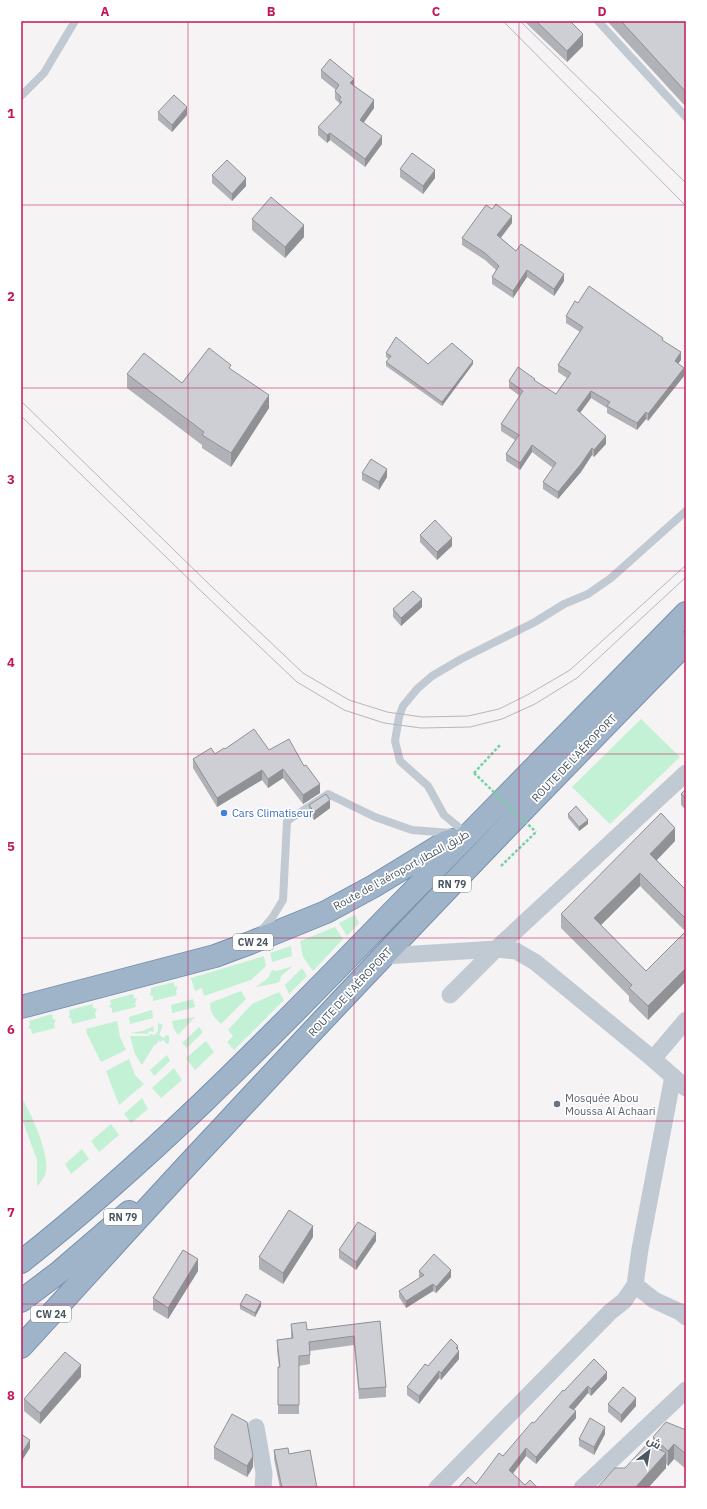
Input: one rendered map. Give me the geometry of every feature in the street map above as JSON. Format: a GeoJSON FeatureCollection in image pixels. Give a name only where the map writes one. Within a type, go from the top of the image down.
{"type":"FeatureCollection","features":[{"type":"Feature","properties":{"kind":"highway","name":"ROUTE DE L'AÉROPORT"},"geometry":{"type":"LineString","coordinates":[[599,701],[686,613]]}},
{"type":"Feature","properties":{"kind":"highway","name":"ROUTE DE L'AÉROPORT"},"geometry":{"type":"LineString","coordinates":[[21,1347],[222,1128],[384,956],[686,643]]}},
{"type":"Feature","properties":{"kind":"highway","name":"Route de l'aéroport طريق المطار"},"geometry":{"type":"LineString","coordinates":[[21,1007],[215,956],[326,912],[374,886],[446,842],[467,835],[599,701]]}},
{"type":"Feature","properties":{"kind":"highway","name":"RN 79"},"geometry":{"type":"LineString","coordinates":[[21,1262],[57,1234],[140,1161],[260,1047],[467,835]]}},
{"type":"Feature","properties":{"kind":"highway","name":"RN 79"},"geometry":{"type":"LineString","coordinates":[[21,1301],[58,1273],[222,1128]]}},
{"type":"Feature","properties":{"kind":"street"},"geometry":{"type":"LineString","coordinates":[[450,995],[496,949],[686,773]]}},
{"type":"Feature","properties":{"kind":"street"},"geometry":{"type":"LineString","coordinates":[[384,956],[496,949],[516,951],[535,962],[686,1088]]}},
{"type":"Feature","properties":{"kind":"street"},"geometry":{"type":"LineString","coordinates":[[653,1059],[686,1020]]}},
{"type":"Feature","properties":{"kind":"street"},"geometry":{"type":"LineString","coordinates":[[438,1488],[610,1312],[624,1301],[635,1285],[640,1249],[673,1076]]}},
{"type":"Feature","properties":{"kind":"street"},"geometry":{"type":"LineString","coordinates":[[635,1285],[654,1300],[680,1312],[686,1317]]}},
{"type":"Feature","properties":{"kind":"street"},"geometry":{"type":"LineString","coordinates":[[582,1488],[686,1390]]}},
{"type":"Feature","properties":{"kind":"street"},"geometry":{"type":"LineString","coordinates":[[256,1427],[264,1473],[263,1488]]}},
{"type":"Feature","properties":{"kind":"lane"},"geometry":{"type":"LineString","coordinates":[[21,96],[44,73],[76,21]]}},
{"type":"Feature","properties":{"kind":"lane"},"geometry":{"type":"LineString","coordinates":[[598,21],[686,117]]}},
{"type":"Feature","properties":{"kind":"lane"},"geometry":{"type":"LineString","coordinates":[[467,835],[444,816],[428,786],[400,761],[395,741],[399,717],[403,706],[417,689],[432,676],[461,658],[535,622],[564,604],[588,594],[611,578],[686,511]]}},
{"type":"Feature","properties":{"kind":"lane"},"geometry":{"type":"LineString","coordinates":[[250,943],[272,918],[283,900],[287,821],[328,794],[375,817],[412,830],[467,835]]}},
{"type":"Feature","properties":{"kind":"path"},"geometry":{"type":"LineString","coordinates":[[500,745],[474,773],[536,832],[501,866]]}},
{"type":"Feature","properties":{"kind":"green space"},"geometry":{"type":"Polygon","coordinates":[[[641,719],[680,757],[610,824],[572,787],[641,719]]]}},
{"type":"Feature","properties":{"kind":"green space"},"geometry":{"type":"Polygon","coordinates":[[[355,915],[359,923],[347,936],[339,923],[355,915]]]}},
{"type":"Feature","properties":{"kind":"green space"},"geometry":{"type":"Polygon","coordinates":[[[335,927],[343,939],[313,971],[303,957],[300,941],[335,927]]]}},
{"type":"Feature","properties":{"kind":"green space"},"geometry":{"type":"Polygon","coordinates":[[[291,946],[292,956],[272,962],[270,953],[291,946]]]}},
{"type":"Feature","properties":{"kind":"green space"},"geometry":{"type":"Polygon","coordinates":[[[264,956],[266,966],[251,980],[204,996],[202,988],[195,991],[191,978],[264,956]]]}},
{"type":"Feature","properties":{"kind":"green space"},"geometry":{"type":"Polygon","coordinates":[[[293,966],[281,976],[280,981],[277,983],[256,987],[268,978],[272,970],[277,971],[293,966]]]}},
{"type":"Feature","properties":{"kind":"green space"},"geometry":{"type":"Polygon","coordinates":[[[302,968],[307,976],[289,994],[285,985],[302,968]]]}},
{"type":"Feature","properties":{"kind":"green space"},"geometry":{"type":"Polygon","coordinates":[[[174,982],[174,986],[178,987],[176,991],[177,995],[153,1001],[153,996],[149,995],[151,993],[151,988],[174,982]]]}},
{"type":"Feature","properties":{"kind":"green space"},"geometry":{"type":"Polygon","coordinates":[[[241,991],[246,999],[221,1024],[213,1015],[210,1003],[241,991]]]}},
{"type":"Feature","properties":{"kind":"green space"},"geometry":{"type":"Polygon","coordinates":[[[279,992],[284,1000],[234,1050],[227,1042],[233,1036],[228,1030],[252,1004],[279,992]]]}},
{"type":"Feature","properties":{"kind":"green space"},"geometry":{"type":"Polygon","coordinates":[[[133,994],[134,998],[137,999],[135,1003],[136,1007],[112,1013],[112,1008],[109,1007],[111,1004],[110,1000],[133,994]]]}},
{"type":"Feature","properties":{"kind":"green space"},"geometry":{"type":"Polygon","coordinates":[[[193,999],[195,1007],[172,1013],[171,1005],[193,999]]]}},
{"type":"Feature","properties":{"kind":"green space"},"geometry":{"type":"Polygon","coordinates":[[[93,1004],[93,1008],[97,1009],[95,1013],[96,1018],[72,1024],[71,1018],[68,1018],[70,1015],[69,1010],[93,1004]]]}},
{"type":"Feature","properties":{"kind":"green space"},"geometry":{"type":"Polygon","coordinates":[[[152,1010],[153,1018],[130,1024],[129,1017],[152,1010]]]}},
{"type":"Feature","properties":{"kind":"green space"},"geometry":{"type":"Polygon","coordinates":[[[52,1014],[53,1019],[56,1020],[54,1024],[55,1028],[32,1034],[31,1029],[28,1028],[30,1025],[29,1021],[52,1014]]]}},
{"type":"Feature","properties":{"kind":"green space"},"geometry":{"type":"Polygon","coordinates":[[[195,1017],[178,1035],[174,1029],[172,1021],[195,1017]]]}},
{"type":"Feature","properties":{"kind":"green space"},"geometry":{"type":"Polygon","coordinates":[[[117,1021],[120,1037],[126,1050],[101,1062],[86,1029],[117,1021]]]}},
{"type":"Feature","properties":{"kind":"green space"},"geometry":{"type":"Polygon","coordinates":[[[158,1023],[163,1025],[159,1035],[164,1038],[166,1035],[169,1036],[169,1043],[167,1044],[163,1040],[160,1042],[159,1040],[142,1065],[135,1054],[130,1036],[155,1035],[158,1031],[158,1023]]]}},
{"type":"Feature","properties":{"kind":"green space"},"geometry":{"type":"Polygon","coordinates":[[[154,1026],[153,1032],[149,1031],[148,1034],[130,1033],[143,1031],[154,1026]]]}},
{"type":"Feature","properties":{"kind":"green space"},"geometry":{"type":"Polygon","coordinates":[[[199,1027],[203,1032],[187,1048],[182,1043],[199,1027]]]}},
{"type":"Feature","properties":{"kind":"green space"},"geometry":{"type":"Polygon","coordinates":[[[206,1041],[214,1052],[195,1070],[186,1058],[206,1041]]]}},
{"type":"Feature","properties":{"kind":"green space"},"geometry":{"type":"Polygon","coordinates":[[[167,1055],[170,1061],[154,1076],[150,1070],[167,1055]]]}},
{"type":"Feature","properties":{"kind":"green space"},"geometry":{"type":"Polygon","coordinates":[[[129,1059],[135,1075],[144,1084],[119,1105],[106,1071],[129,1059]]]}},
{"type":"Feature","properties":{"kind":"green space"},"geometry":{"type":"Polygon","coordinates":[[[174,1068],[182,1080],[161,1098],[152,1088],[174,1068]]]}},
{"type":"Feature","properties":{"kind":"green space"},"geometry":{"type":"Polygon","coordinates":[[[21,1097],[30,1112],[45,1154],[46,1172],[43,1179],[37,1186],[37,1160],[21,1116],[21,1097]]]}},
{"type":"Feature","properties":{"kind":"green space"},"geometry":{"type":"Polygon","coordinates":[[[142,1098],[148,1109],[131,1123],[124,1114],[142,1098]]]}},
{"type":"Feature","properties":{"kind":"green space"},"geometry":{"type":"Polygon","coordinates":[[[111,1124],[119,1135],[99,1152],[91,1141],[111,1124]]]}},
{"type":"Feature","properties":{"kind":"green space"},"geometry":{"type":"Polygon","coordinates":[[[82,1149],[89,1159],[71,1174],[65,1164],[82,1149]]]}},
{"type":"Feature","properties":{"kind":"building"},"geometry":{"type":"Polygon","coordinates":[[[536,21],[570,21],[583,34],[567,51],[536,21]]]}},
{"type":"Feature","properties":{"kind":"building"},"geometry":{"type":"Polygon","coordinates":[[[621,21],[686,21],[686,92],[621,21]]]}},
{"type":"Feature","properties":{"kind":"building"},"geometry":{"type":"Polygon","coordinates":[[[330,59],[354,79],[350,83],[374,100],[360,120],[382,136],[365,159],[330,133],[327,135],[318,127],[342,102],[339,100],[341,97],[335,91],[339,85],[321,70],[330,59]]]}},
{"type":"Feature","properties":{"kind":"building"},"geometry":{"type":"Polygon","coordinates":[[[174,95],[187,107],[172,125],[158,112],[174,95]]]}},
{"type":"Feature","properties":{"kind":"building"},"geometry":{"type":"Polygon","coordinates":[[[412,153],[435,170],[423,186],[400,169],[412,153]]]}},
{"type":"Feature","properties":{"kind":"building"},"geometry":{"type":"Polygon","coordinates":[[[227,160],[246,178],[232,194],[212,175],[227,160]]]}},
{"type":"Feature","properties":{"kind":"building"},"geometry":{"type":"Polygon","coordinates":[[[271,197],[304,225],[285,247],[252,219],[271,197]]]}},
{"type":"Feature","properties":{"kind":"building"},"geometry":{"type":"Polygon","coordinates":[[[496,204],[512,216],[497,235],[516,251],[521,244],[564,274],[554,289],[527,270],[513,291],[492,277],[499,266],[485,253],[462,238],[486,205],[492,209],[496,204]]]}},
{"type":"Feature","properties":{"kind":"building"},"geometry":{"type":"Polygon","coordinates":[[[589,286],[663,338],[662,340],[681,352],[675,361],[684,368],[648,414],[646,412],[637,423],[607,406],[610,402],[591,391],[577,410],[606,436],[594,450],[592,448],[558,492],[543,482],[556,463],[532,445],[520,463],[506,454],[519,435],[501,424],[523,391],[509,381],[518,367],[535,379],[534,380],[556,394],[571,373],[558,365],[583,327],[566,316],[575,301],[578,303],[589,286]]]}},
{"type":"Feature","properties":{"kind":"building"},"geometry":{"type":"Polygon","coordinates":[[[396,337],[428,364],[452,343],[473,361],[442,402],[386,362],[391,356],[386,353],[396,337]]]}},
{"type":"Feature","properties":{"kind":"building"},"geometry":{"type":"Polygon","coordinates":[[[209,348],[231,365],[229,368],[269,395],[231,453],[202,435],[204,432],[127,374],[144,353],[182,383],[209,348]]]}},
{"type":"Feature","properties":{"kind":"building"},"geometry":{"type":"Polygon","coordinates":[[[371,459],[387,469],[379,482],[362,473],[371,459]]]}},
{"type":"Feature","properties":{"kind":"building"},"geometry":{"type":"Polygon","coordinates":[[[435,520],[452,538],[437,552],[420,535],[435,520]]]}},
{"type":"Feature","properties":{"kind":"building"},"geometry":{"type":"Polygon","coordinates":[[[413,591],[422,599],[401,618],[393,609],[413,591]]]}},
{"type":"Feature","properties":{"kind":"building"},"geometry":{"type":"Polygon","coordinates":[[[254,729],[269,750],[289,739],[304,766],[306,765],[320,784],[303,795],[283,769],[268,779],[262,770],[217,798],[193,759],[211,748],[215,754],[254,729]]]}},
{"type":"Feature","properties":{"kind":"building"},"geometry":{"type":"Polygon","coordinates":[[[686,789],[686,798],[681,794],[686,789]]]}},
{"type":"Feature","properties":{"kind":"building"},"geometry":{"type":"Polygon","coordinates":[[[326,794],[330,800],[314,812],[309,805],[326,794]]]}},
{"type":"Feature","properties":{"kind":"building"},"geometry":{"type":"Polygon","coordinates":[[[576,806],[588,820],[579,827],[568,814],[576,806]]]}},
{"type":"Feature","properties":{"kind":"building"},"geometry":{"type":"Polygon","coordinates":[[[661,813],[675,828],[650,854],[686,890],[686,914],[684,917],[640,873],[594,918],[646,971],[684,933],[686,934],[686,968],[648,1006],[629,988],[632,985],[561,914],[661,813]]]}},
{"type":"Feature","properties":{"kind":"building"},"geometry":{"type":"Polygon","coordinates":[[[289,1210],[313,1226],[283,1273],[259,1257],[289,1210]]]}},
{"type":"Feature","properties":{"kind":"building"},"geometry":{"type":"Polygon","coordinates":[[[358,1222],[376,1233],[356,1262],[339,1250],[358,1222]]]}},
{"type":"Feature","properties":{"kind":"building"},"geometry":{"type":"Polygon","coordinates":[[[183,1250],[198,1259],[168,1308],[153,1298],[183,1250]]]}},
{"type":"Feature","properties":{"kind":"building"},"geometry":{"type":"Polygon","coordinates":[[[434,1254],[451,1270],[436,1287],[433,1284],[406,1301],[399,1291],[424,1275],[419,1271],[434,1254]]]}},
{"type":"Feature","properties":{"kind":"building"},"geometry":{"type":"Polygon","coordinates":[[[246,1294],[261,1302],[255,1313],[240,1305],[246,1294]]]}},
{"type":"Feature","properties":{"kind":"building"},"geometry":{"type":"Polygon","coordinates":[[[380,1321],[386,1387],[359,1389],[354,1336],[309,1342],[310,1355],[299,1356],[299,1405],[278,1405],[278,1367],[280,1367],[277,1340],[293,1338],[291,1324],[306,1322],[307,1330],[380,1321]]]}},
{"type":"Feature","properties":{"kind":"building"},"geometry":{"type":"Polygon","coordinates":[[[451,1339],[458,1346],[456,1348],[459,1351],[441,1373],[439,1371],[419,1396],[407,1387],[425,1364],[428,1366],[451,1339]]]}},
{"type":"Feature","properties":{"kind":"building"},"geometry":{"type":"Polygon","coordinates":[[[65,1352],[81,1365],[40,1413],[24,1399],[65,1352]]]}},
{"type":"Feature","properties":{"kind":"building"},"geometry":{"type":"Polygon","coordinates":[[[594,1359],[607,1372],[591,1389],[588,1386],[569,1407],[576,1411],[536,1457],[526,1448],[509,1470],[525,1485],[530,1480],[538,1488],[458,1488],[468,1477],[476,1484],[499,1453],[503,1456],[532,1422],[534,1423],[563,1390],[564,1391],[594,1359]]]}},
{"type":"Feature","properties":{"kind":"building"},"geometry":{"type":"Polygon","coordinates":[[[623,1387],[636,1398],[621,1415],[608,1404],[623,1387]]]}},
{"type":"Feature","properties":{"kind":"building"},"geometry":{"type":"Polygon","coordinates":[[[232,1414],[247,1422],[253,1456],[247,1466],[214,1447],[232,1414]]]}},
{"type":"Feature","properties":{"kind":"building"},"geometry":{"type":"Polygon","coordinates":[[[590,1418],[605,1427],[594,1447],[579,1439],[590,1418]]]}},
{"type":"Feature","properties":{"kind":"building"},"geometry":{"type":"Polygon","coordinates":[[[666,1422],[686,1430],[686,1454],[674,1444],[668,1451],[653,1437],[666,1422]]]}},
{"type":"Feature","properties":{"kind":"building"},"geometry":{"type":"Polygon","coordinates":[[[21,1434],[30,1440],[21,1454],[21,1434]]]}},
{"type":"Feature","properties":{"kind":"building"},"geometry":{"type":"Polygon","coordinates":[[[648,1443],[666,1453],[635,1488],[597,1488],[615,1468],[625,1468],[648,1443]]]}},
{"type":"Feature","properties":{"kind":"building"},"geometry":{"type":"Polygon","coordinates":[[[288,1448],[289,1454],[310,1450],[317,1488],[282,1488],[274,1450],[288,1448]]]}},
{"type":"Feature","properties":{"kind":"tram line"},"geometry":{"type":"LineString","coordinates":[[503,21],[686,206]]}},
{"type":"Feature","properties":{"kind":"tram line"},"geometry":{"type":"LineString","coordinates":[[520,21],[686,183]]}},
{"type":"Feature","properties":{"kind":"tram line"},"geometry":{"type":"LineString","coordinates":[[21,401],[211,586],[303,673],[349,700],[387,712],[422,717],[468,716],[499,709],[529,694],[570,670],[686,565]]}},
{"type":"Feature","properties":{"kind":"tram line"},"geometry":{"type":"LineString","coordinates":[[21,416],[297,682],[344,710],[384,723],[421,728],[470,727],[502,719],[535,704],[577,678],[686,577]]}},
{"type":"Feature","properties":{"kind":"place","name":"Cars Climatiseur"},"geometry":{"type":"Point","coordinates":[224,813]}},
{"type":"Feature","properties":{"kind":"place","name":"Mosquée Abou Moussa Al Achaari"},"geometry":{"type":"Point","coordinates":[557,1104]}}]}
